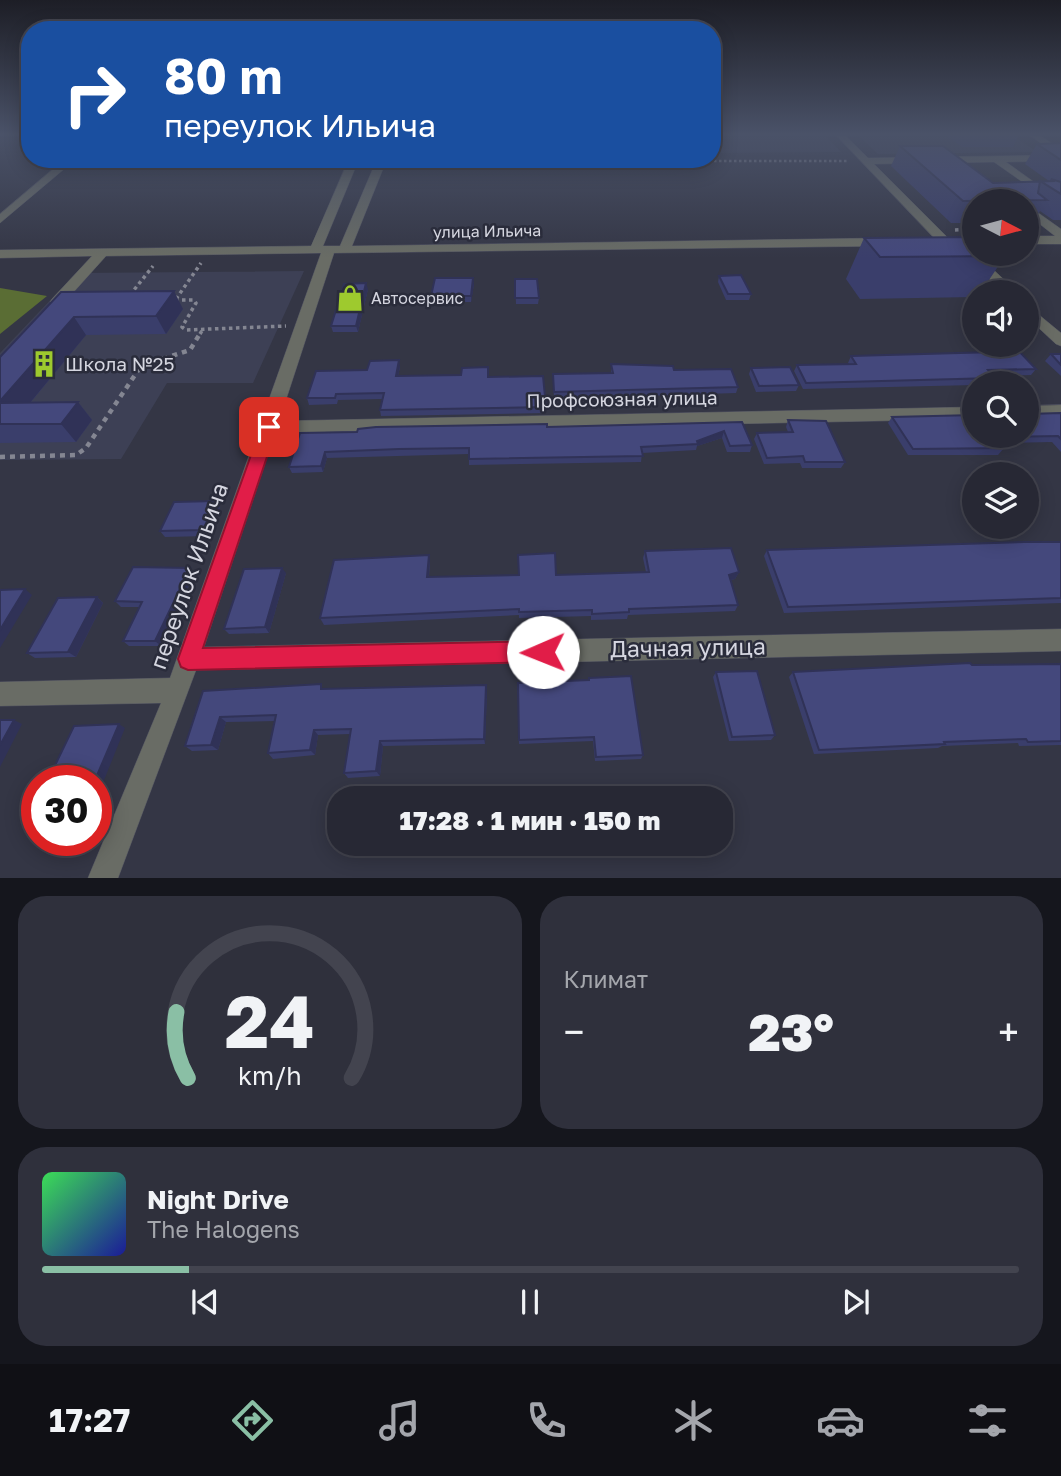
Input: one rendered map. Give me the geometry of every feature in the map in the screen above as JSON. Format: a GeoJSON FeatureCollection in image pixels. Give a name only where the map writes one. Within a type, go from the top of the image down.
{"type":"FeatureCollection","features":[{"type":"Feature","properties":{"kind":"street"},"geometry":{"type":"LineString","coordinates":[[0,220],[51,176]]}},
{"type":"Feature","properties":{"kind":"street"},"geometry":{"type":"LineString","coordinates":[[330,249],[349,176]]}},
{"type":"Feature","properties":{"kind":"street"},"geometry":{"type":"LineString","coordinates":[[330,249],[373,176]]}},
{"type":"Feature","properties":{"kind":"street"},"geometry":{"type":"LineString","coordinates":[[881,176],[950,241],[931,241]]}},
{"type":"Feature","properties":{"kind":"street"},"geometry":{"type":"LineString","coordinates":[[1019,176],[1049,198]]}},
{"type":"Feature","properties":{"kind":"street"},"geometry":{"type":"LineString","coordinates":[[1040,219],[1061,237]]}},
{"type":"Feature","properties":{"kind":"street"},"geometry":{"type":"LineString","coordinates":[[1040,239],[1061,237]]}},
{"type":"Feature","properties":{"kind":"street","name":"улица Ильича"},"geometry":{"type":"LineString","coordinates":[[0,254],[904,242]]}},
{"type":"Feature","properties":{"kind":"street","name":"переулок Ильича"},"geometry":{"type":"LineString","coordinates":[[103,877],[178,690],[330,249]]}},
{"type":"Feature","properties":{"kind":"street"},"geometry":{"type":"LineString","coordinates":[[57,302],[103,252]]}},
{"type":"Feature","properties":{"kind":"street"},"geometry":{"type":"LineString","coordinates":[[983,266],[997,280]]}},
{"type":"Feature","properties":{"kind":"street"},"geometry":{"type":"LineString","coordinates":[[1039,320],[1061,341]]}},
{"type":"Feature","properties":{"kind":"street"},"geometry":{"type":"LineString","coordinates":[[1039,412],[1061,411]]}},
{"type":"Feature","properties":{"kind":"street","name":"Профсоюзная улица"},"geometry":{"type":"LineString","coordinates":[[269,427],[962,413]]}},
{"type":"Feature","properties":{"kind":"street","name":"Дачная улица"},"geometry":{"type":"LineString","coordinates":[[188,659],[1061,640]]}},
{"type":"Feature","properties":{"kind":"street"},"geometry":{"type":"LineString","coordinates":[[0,694],[178,690]]}},
{"type":"Feature","properties":{"kind":"path"},"geometry":{"type":"LineString","coordinates":[[138,301],[125,301],[156,263]]}},
{"type":"Feature","properties":{"kind":"path"},"geometry":{"type":"LineString","coordinates":[[176,300],[201,263]]}},
{"type":"Feature","properties":{"kind":"path"},"geometry":{"type":"LineString","coordinates":[[163,300],[193,300],[196,303],[182,327],[186,330],[302,326]]}},
{"type":"Feature","properties":{"kind":"path"},"geometry":{"type":"LineString","coordinates":[[0,457],[76,455],[86,448],[141,366],[190,350],[203,329]]}},
{"type":"Feature","properties":{"kind":"shaded area"},"geometry":{"type":"Polygon","coordinates":[[[304,271],[253,383],[167,383],[121,459],[0,460],[0,353],[76,273],[304,271]]]}},
{"type":"Feature","properties":{"kind":"green space"},"geometry":{"type":"Polygon","coordinates":[[[0,288],[47,296],[0,334],[0,288]]]}},
{"type":"Feature","properties":{"kind":"building"},"geometry":{"type":"Polygon","coordinates":[[[934,176],[984,176],[993,183],[1040,181],[1039,189],[962,189],[962,200],[934,176]]]}},
{"type":"Feature","properties":{"kind":"building"},"geometry":{"type":"Polygon","coordinates":[[[1051,179],[1061,182],[1061,194],[1041,181],[1053,181],[1051,179]]]}},
{"type":"Feature","properties":{"kind":"building"},"geometry":{"type":"Polygon","coordinates":[[[962,237],[962,256],[880,257],[864,238],[962,237]]]}},
{"type":"Feature","properties":{"kind":"building"},"geometry":{"type":"Polygon","coordinates":[[[741,275],[751,294],[728,294],[719,276],[741,275]]]}},
{"type":"Feature","properties":{"kind":"building"},"geometry":{"type":"Polygon","coordinates":[[[435,278],[473,278],[471,296],[431,296],[435,278]]]}},
{"type":"Feature","properties":{"kind":"building"},"geometry":{"type":"Polygon","coordinates":[[[515,279],[537,279],[539,298],[515,298],[515,279]]]}},
{"type":"Feature","properties":{"kind":"building"},"geometry":{"type":"Polygon","coordinates":[[[366,283],[356,326],[331,326],[344,284],[366,283]]]}},
{"type":"Feature","properties":{"kind":"building"},"geometry":{"type":"Polygon","coordinates":[[[174,291],[156,316],[74,317],[0,401],[0,357],[61,292],[174,291]]]}},
{"type":"Feature","properties":{"kind":"building"},"geometry":{"type":"Polygon","coordinates":[[[962,353],[962,357],[1024,357],[1036,369],[962,371],[962,379],[806,383],[797,365],[856,364],[851,356],[962,353]]]}},
{"type":"Feature","properties":{"kind":"building"},"geometry":{"type":"Polygon","coordinates":[[[1051,354],[1061,354],[1061,365],[1051,354]]]}},
{"type":"Feature","properties":{"kind":"building"},"geometry":{"type":"Polygon","coordinates":[[[399,360],[396,376],[461,375],[462,368],[488,367],[488,377],[543,376],[546,407],[380,410],[384,393],[336,394],[335,398],[307,398],[316,371],[367,370],[370,361],[399,360]]]}},
{"type":"Feature","properties":{"kind":"building"},"geometry":{"type":"Polygon","coordinates":[[[611,364],[673,366],[674,370],[731,369],[738,387],[554,392],[553,374],[613,373],[611,364]]]}},
{"type":"Feature","properties":{"kind":"building"},"geometry":{"type":"Polygon","coordinates":[[[790,367],[799,385],[759,386],[751,368],[790,367]]]}},
{"type":"Feature","properties":{"kind":"building"},"geometry":{"type":"Polygon","coordinates":[[[78,402],[61,424],[0,424],[0,403],[78,402]]]}},
{"type":"Feature","properties":{"kind":"building"},"geometry":{"type":"Polygon","coordinates":[[[1061,413],[1061,439],[1058,436],[1039,436],[1039,414],[1061,413]]]}},
{"type":"Feature","properties":{"kind":"building"},"geometry":{"type":"Polygon","coordinates":[[[962,415],[962,448],[1004,448],[913,449],[892,417],[962,415]]]}},
{"type":"Feature","properties":{"kind":"building"},"geometry":{"type":"Polygon","coordinates":[[[788,420],[826,421],[845,462],[805,462],[803,456],[767,458],[757,433],[793,432],[788,420]]]}},
{"type":"Feature","properties":{"kind":"building"},"geometry":{"type":"Polygon","coordinates":[[[742,422],[752,445],[730,446],[724,431],[697,441],[698,444],[641,447],[643,456],[469,459],[469,448],[399,449],[325,452],[321,466],[289,467],[300,433],[357,432],[358,429],[376,427],[547,424],[547,427],[742,422]]]}},
{"type":"Feature","properties":{"kind":"building"},"geometry":{"type":"Polygon","coordinates":[[[216,501],[203,530],[160,531],[174,502],[216,501]]]}},
{"type":"Feature","properties":{"kind":"building"},"geometry":{"type":"Polygon","coordinates":[[[1061,542],[1061,598],[788,607],[767,550],[1061,542]]]}},
{"type":"Feature","properties":{"kind":"building"},"geometry":{"type":"Polygon","coordinates":[[[731,548],[739,572],[729,575],[738,605],[629,609],[629,612],[592,614],[592,610],[519,612],[519,609],[320,618],[334,560],[429,555],[427,577],[519,575],[518,555],[555,553],[556,575],[649,572],[645,551],[731,548]]]}},
{"type":"Feature","properties":{"kind":"building"},"geometry":{"type":"Polygon","coordinates":[[[133,567],[190,568],[155,641],[123,641],[142,602],[115,601],[133,567]]]}},
{"type":"Feature","properties":{"kind":"building"},"geometry":{"type":"Polygon","coordinates":[[[282,568],[265,627],[224,629],[244,569],[282,568]]]}},
{"type":"Feature","properties":{"kind":"building"},"geometry":{"type":"Polygon","coordinates":[[[25,589],[0,630],[0,590],[25,589]]]}},
{"type":"Feature","properties":{"kind":"building"},"geometry":{"type":"Polygon","coordinates":[[[97,597],[68,652],[27,653],[58,598],[97,597]]]}},
{"type":"Feature","properties":{"kind":"building"},"geometry":{"type":"Polygon","coordinates":[[[970,663],[1061,664],[1061,741],[1028,742],[1026,739],[944,742],[945,744],[819,750],[793,672],[970,663]]]}},
{"type":"Feature","properties":{"kind":"building"},"geometry":{"type":"Polygon","coordinates":[[[757,671],[775,735],[732,737],[716,672],[757,671]]]}},
{"type":"Feature","properties":{"kind":"building"},"geometry":{"type":"Polygon","coordinates":[[[631,676],[643,755],[596,757],[594,737],[519,740],[518,683],[631,676]]]}},
{"type":"Feature","properties":{"kind":"building"},"geometry":{"type":"Polygon","coordinates":[[[321,684],[321,689],[486,685],[484,739],[380,741],[376,771],[344,773],[351,729],[314,730],[310,750],[268,753],[276,715],[220,717],[211,745],[185,746],[203,691],[321,684]]]}},
{"type":"Feature","properties":{"kind":"building"},"geometry":{"type":"Polygon","coordinates":[[[0,720],[14,720],[0,745],[0,720]]]}},
{"type":"Feature","properties":{"kind":"building"},"geometry":{"type":"Polygon","coordinates":[[[119,724],[101,765],[55,765],[74,726],[119,724]]]}},
{"type":"Feature","properties":{"kind":"place","name":"Автосервис"},"geometry":{"type":"Point","coordinates":[350,298]}},
{"type":"Feature","properties":{"kind":"place","name":"Школа №25"},"geometry":{"type":"Point","coordinates":[44,364]}},
{"type":"Feature","properties":{"kind":"route"},"geometry":{"type":"LineString","coordinates":[[269,427],[188,659],[543,652]]}}]}
